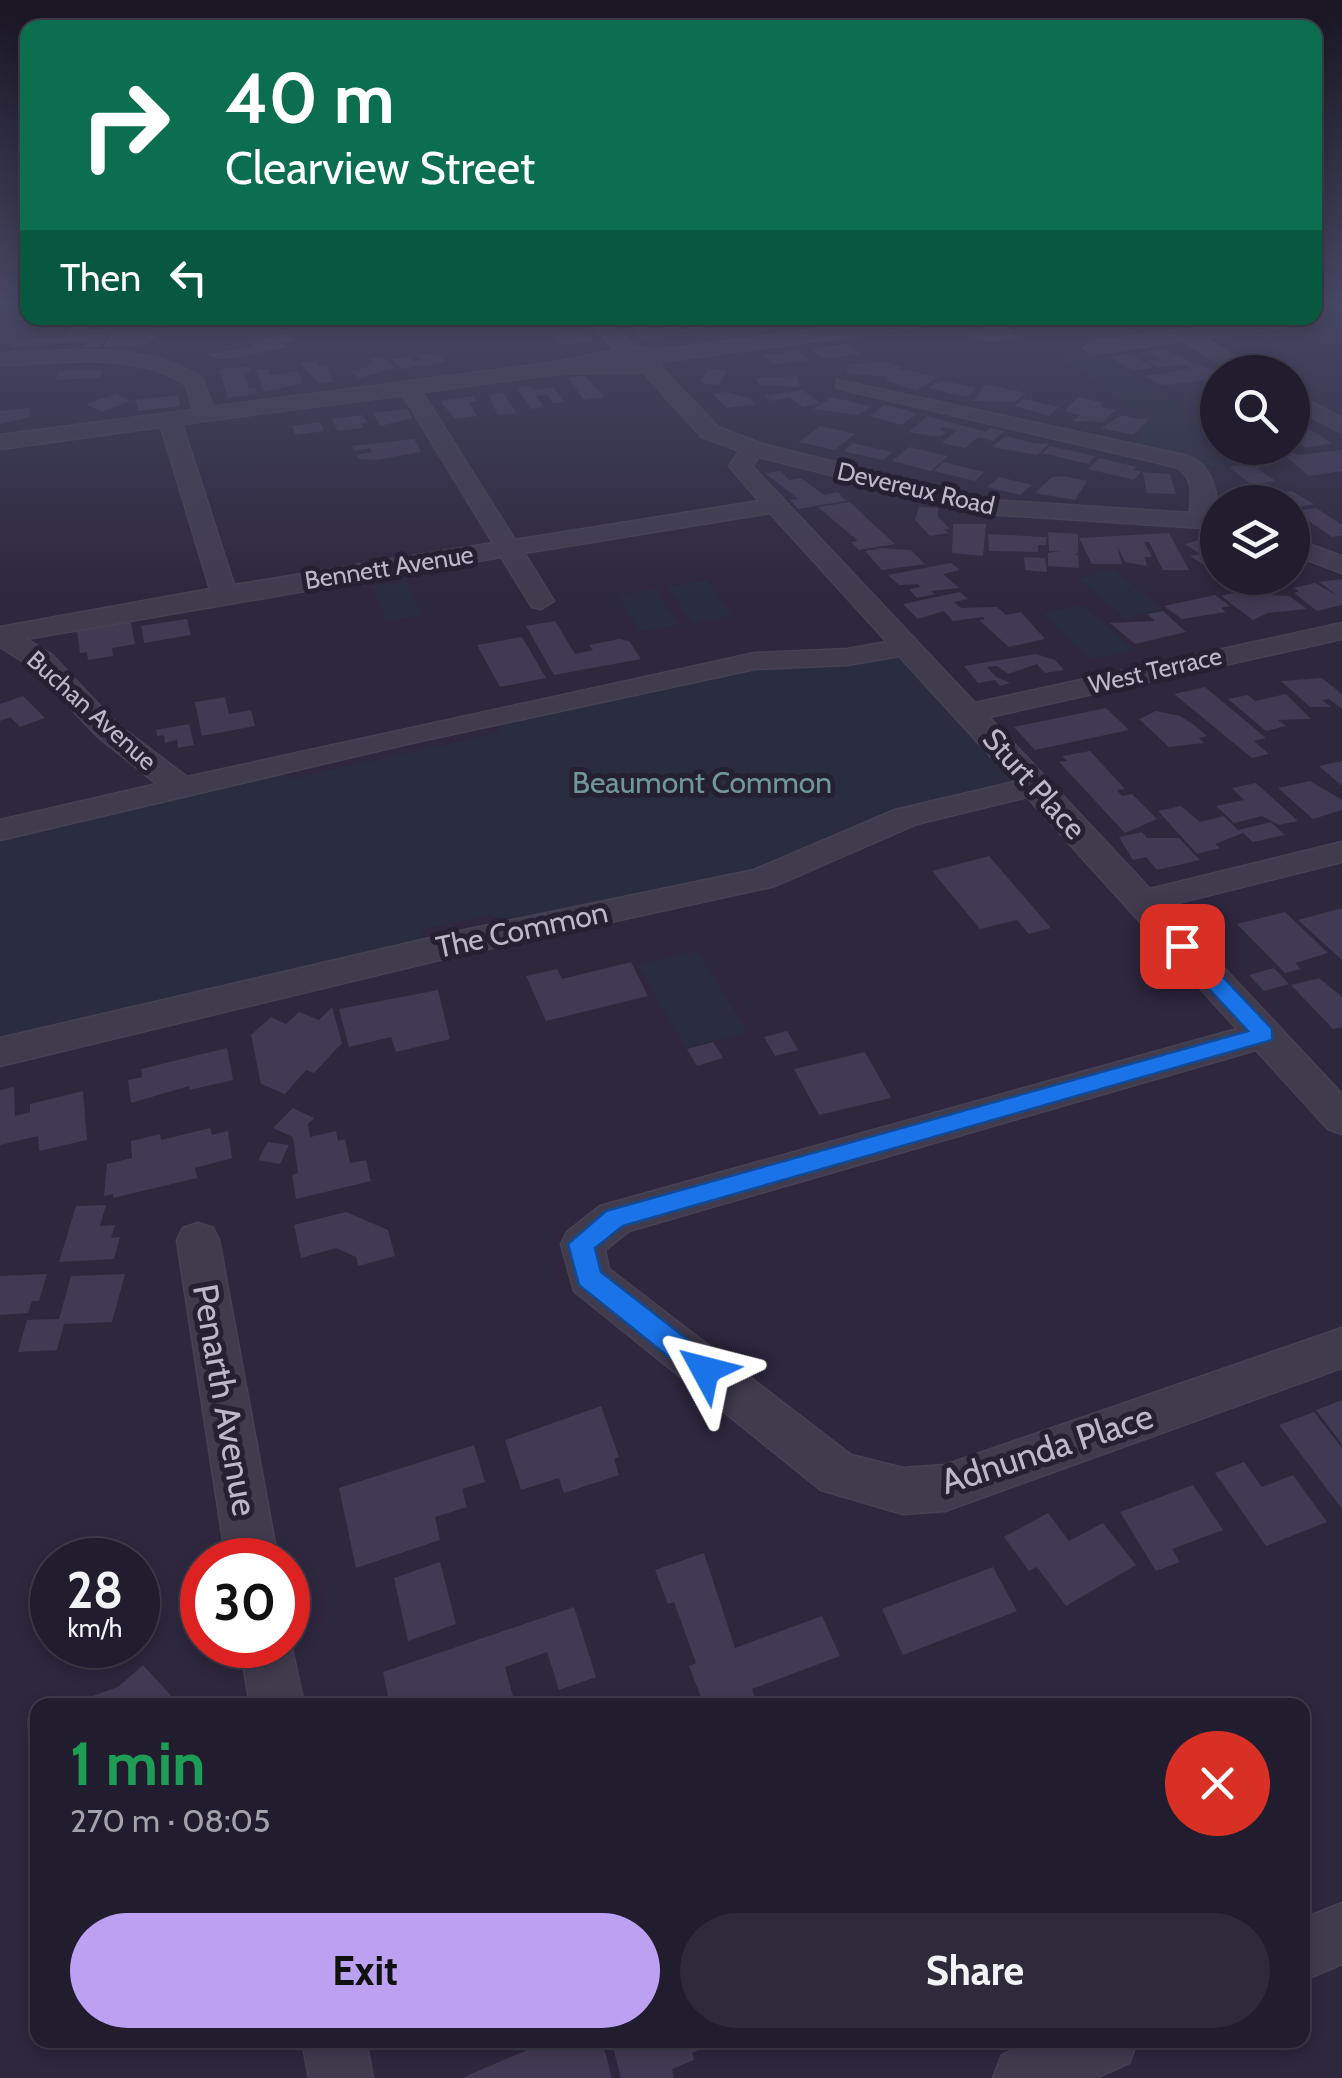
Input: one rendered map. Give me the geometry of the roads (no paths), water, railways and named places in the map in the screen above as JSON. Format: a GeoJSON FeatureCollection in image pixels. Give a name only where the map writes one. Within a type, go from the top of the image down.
{"type":"FeatureCollection","features":[{"type":"Feature","properties":{"kind":"street"},"geometry":{"type":"LineString","coordinates":[[201,402],[205,415]]}},
{"type":"Feature","properties":{"kind":"street"},"geometry":{"type":"LineString","coordinates":[[0,442],[304,402]]}},
{"type":"Feature","properties":{"kind":"street"},"geometry":{"type":"LineString","coordinates":[[419,402],[541,601]]}},
{"type":"Feature","properties":{"kind":"street","name":"Devereux Road"},"geometry":{"type":"LineString","coordinates":[[680,402],[710,432],[754,449],[988,507],[1041,514],[1200,521]]}},
{"type":"Feature","properties":{"kind":"street"},"geometry":{"type":"LineString","coordinates":[[922,402],[1184,462],[1202,474],[1206,485]]}},
{"type":"Feature","properties":{"kind":"street"},"geometry":{"type":"LineString","coordinates":[[1310,408],[1342,427]]}},
{"type":"Feature","properties":{"kind":"street"},"geometry":{"type":"LineString","coordinates":[[170,420],[224,594]]}},
{"type":"Feature","properties":{"kind":"street","name":"Sturt Place"},"geometry":{"type":"LineString","coordinates":[[754,449],[740,466],[1342,1119]]}},
{"type":"Feature","properties":{"kind":"street","name":"Bennett Avenue"},"geometry":{"type":"LineString","coordinates":[[1,635],[224,594],[777,505]]}},
{"type":"Feature","properties":{"kind":"street"},"geometry":{"type":"LineString","coordinates":[[1310,553],[1342,565]]}},
{"type":"Feature","properties":{"kind":"street","name":"West Terrace"},"geometry":{"type":"LineString","coordinates":[[969,713],[1342,631]]}},
{"type":"Feature","properties":{"kind":"street","name":"Buchan Avenue"},"geometry":{"type":"LineString","coordinates":[[1,635],[42,661],[107,730],[182,788]]}},
{"type":"Feature","properties":{"kind":"street"},"geometry":{"type":"LineString","coordinates":[[0,830],[407,734],[756,661],[847,657],[908,646]]}},
{"type":"Feature","properties":{"kind":"street","name":"The Common"},"geometry":{"type":"LineString","coordinates":[[0,1052],[460,943],[763,879],[906,816],[1036,786]]}},
{"type":"Feature","properties":{"kind":"street"},"geometry":{"type":"LineString","coordinates":[[1141,902],[1342,852]]}},
{"type":"Feature","properties":{"kind":"street","name":"Adnunda Place"},"geometry":{"type":"LineString","coordinates":[[1264,1035],[615,1218],[582,1244],[589,1278],[838,1474],[903,1491],[946,1488],[1342,1348]]}},
{"type":"Feature","properties":{"kind":"street","name":"Penarth Avenue"},"geometry":{"type":"LineString","coordinates":[[198,1240],[248,1538]]}},
{"type":"Feature","properties":{"kind":"street"},"geometry":{"type":"LineString","coordinates":[[271,1668],[276,1698]]}},
{"type":"Feature","properties":{"kind":"street"},"geometry":{"type":"LineString","coordinates":[[1310,1947],[1342,1933]]}},
{"type":"Feature","properties":{"kind":"street"},"geometry":{"type":"LineString","coordinates":[[335,2048],[341,2078]]}},
{"type":"Feature","properties":{"kind":"street"},"geometry":{"type":"LineString","coordinates":[[1025,2078],[1089,2048]]}},
{"type":"Feature","properties":{"kind":"park label","name":"Beaumont Common"},"geometry":{"type":"Point","coordinates":[702,783]}}]}
